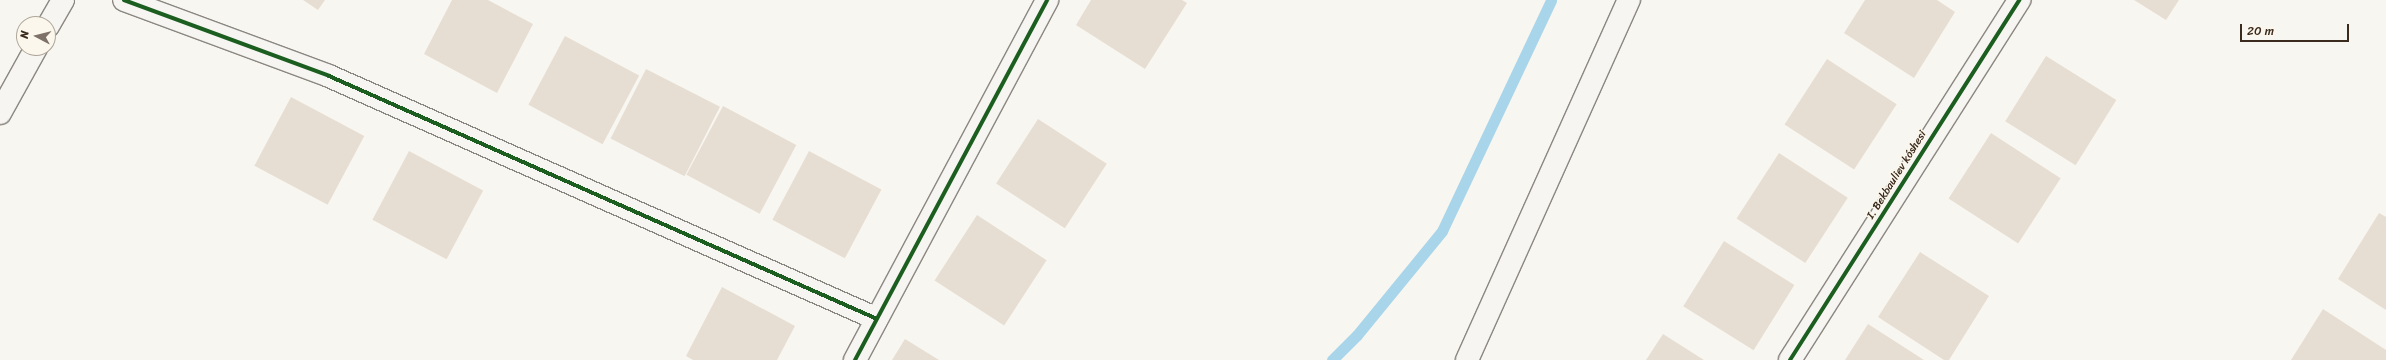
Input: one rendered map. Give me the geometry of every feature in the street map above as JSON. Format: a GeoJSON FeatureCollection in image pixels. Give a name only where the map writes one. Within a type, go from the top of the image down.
{"type":"FeatureCollection","features":[{"type":"Feature","properties":{"kind":"street"},"geometry":{"type":"LineString","coordinates":[[54,16],[63,0]]}},
{"type":"Feature","properties":{"kind":"street"},"geometry":{"type":"LineString","coordinates":[[124,0],[328,76],[877,319]]}},
{"type":"Feature","properties":{"kind":"street"},"geometry":{"type":"LineString","coordinates":[[855,360],[1046,0]]}},
{"type":"Feature","properties":{"kind":"street"},"geometry":{"type":"LineString","coordinates":[[1467,360],[1629,0]]}},
{"type":"Feature","properties":{"kind":"street","name":"I. Bekbauliev kóshesi"},"geometry":{"type":"LineString","coordinates":[[1790,360],[2019,0]]}},
{"type":"Feature","properties":{"kind":"street"},"geometry":{"type":"LineString","coordinates":[[0,113],[32,56]]}},
{"type":"Feature","properties":{"kind":"building"},"geometry":{"type":"Polygon","coordinates":[[[303,0],[325,0],[318,10],[303,0]]]}},
{"type":"Feature","properties":{"kind":"building"},"geometry":{"type":"Polygon","coordinates":[[[452,0],[488,0],[533,24],[497,93],[424,54],[452,0]]]}},
{"type":"Feature","properties":{"kind":"building"},"geometry":{"type":"Polygon","coordinates":[[[1091,0],[1182,0],[1187,3],[1145,69],[1076,25],[1091,0]]]}},
{"type":"Feature","properties":{"kind":"building"},"geometry":{"type":"Polygon","coordinates":[[[1865,0],[1937,0],[1955,12],[1914,78],[1844,33],[1865,0]]]}},
{"type":"Feature","properties":{"kind":"building"},"geometry":{"type":"Polygon","coordinates":[[[2134,0],[2179,0],[2166,20],[2134,0]]]}},
{"type":"Feature","properties":{"kind":"building"},"geometry":{"type":"Polygon","coordinates":[[[565,36],[639,75],[603,144],[528,105],[565,36]]]}},
{"type":"Feature","properties":{"kind":"building"},"geometry":{"type":"Polygon","coordinates":[[[2046,56],[2116,100],[2076,165],[2005,121],[2046,56]]]}},
{"type":"Feature","properties":{"kind":"building"},"geometry":{"type":"Polygon","coordinates":[[[1827,59],[1897,104],[1854,170],[1785,124],[1827,59]]]}},
{"type":"Feature","properties":{"kind":"building"},"geometry":{"type":"Polygon","coordinates":[[[646,69],[720,107],[685,176],[611,138],[646,69]]]}},
{"type":"Feature","properties":{"kind":"building"},"geometry":{"type":"Polygon","coordinates":[[[291,97],[364,136],[328,205],[254,166],[291,97]]]}},
{"type":"Feature","properties":{"kind":"building"},"geometry":{"type":"Polygon","coordinates":[[[723,106],[796,145],[760,214],[686,175],[723,106]]]}},
{"type":"Feature","properties":{"kind":"building"},"geometry":{"type":"Polygon","coordinates":[[[1038,119],[1107,164],[1065,228],[996,184],[1038,119]]]}},
{"type":"Feature","properties":{"kind":"building"},"geometry":{"type":"Polygon","coordinates":[[[1991,133],[2061,178],[2018,244],[1949,198],[1991,133]]]}},
{"type":"Feature","properties":{"kind":"building"},"geometry":{"type":"Polygon","coordinates":[[[409,151],[483,190],[447,259],[372,220],[409,151]]]}},
{"type":"Feature","properties":{"kind":"building"},"geometry":{"type":"Polygon","coordinates":[[[809,151],[881,189],[845,258],[772,220],[809,151]]]}},
{"type":"Feature","properties":{"kind":"building"},"geometry":{"type":"Polygon","coordinates":[[[1779,153],[1848,198],[1805,263],[1737,218],[1779,153]]]}},
{"type":"Feature","properties":{"kind":"building"},"geometry":{"type":"Polygon","coordinates":[[[2379,213],[2386,217],[2386,310],[2338,279],[2379,213]]]}},
{"type":"Feature","properties":{"kind":"building"},"geometry":{"type":"Polygon","coordinates":[[[977,215],[1047,260],[1004,326],[935,280],[977,215]]]}},
{"type":"Feature","properties":{"kind":"building"},"geometry":{"type":"Polygon","coordinates":[[[1724,241],[1794,285],[1754,350],[1683,306],[1724,241]]]}},
{"type":"Feature","properties":{"kind":"building"},"geometry":{"type":"Polygon","coordinates":[[[1920,252],[1989,296],[1949,360],[1944,360],[1878,317],[1920,252]]]}},
{"type":"Feature","properties":{"kind":"building"},"geometry":{"type":"Polygon","coordinates":[[[722,287],[795,326],[777,360],[693,360],[686,356],[722,287]]]}},
{"type":"Feature","properties":{"kind":"building"},"geometry":{"type":"Polygon","coordinates":[[[2323,309],[2386,350],[2386,360],[2291,360],[2323,309]]]}},
{"type":"Feature","properties":{"kind":"building"},"geometry":{"type":"Polygon","coordinates":[[[1868,324],[1924,360],[1845,360],[1868,324]]]}},
{"type":"Feature","properties":{"kind":"building"},"geometry":{"type":"Polygon","coordinates":[[[1663,334],[1704,360],[1646,360],[1663,334]]]}},
{"type":"Feature","properties":{"kind":"building"},"geometry":{"type":"Polygon","coordinates":[[[905,339],[939,360],[892,360],[905,339]]]}},
{"type":"Feature","properties":{"kind":"waterway"},"geometry":{"type":"LineString","coordinates":[[1332,360],[1357,335],[1442,231],[1551,0]]}},
{"type":"Feature","properties":{"kind":"cycle path"},"geometry":{"type":"LineString","coordinates":[[124,0],[329,76],[877,319]]}},
{"type":"Feature","properties":{"kind":"cycle path"},"geometry":{"type":"LineString","coordinates":[[855,360],[1047,0]]}},
{"type":"Feature","properties":{"kind":"cycle path"},"geometry":{"type":"LineString","coordinates":[[1790,360],[2019,0]]}}]}
